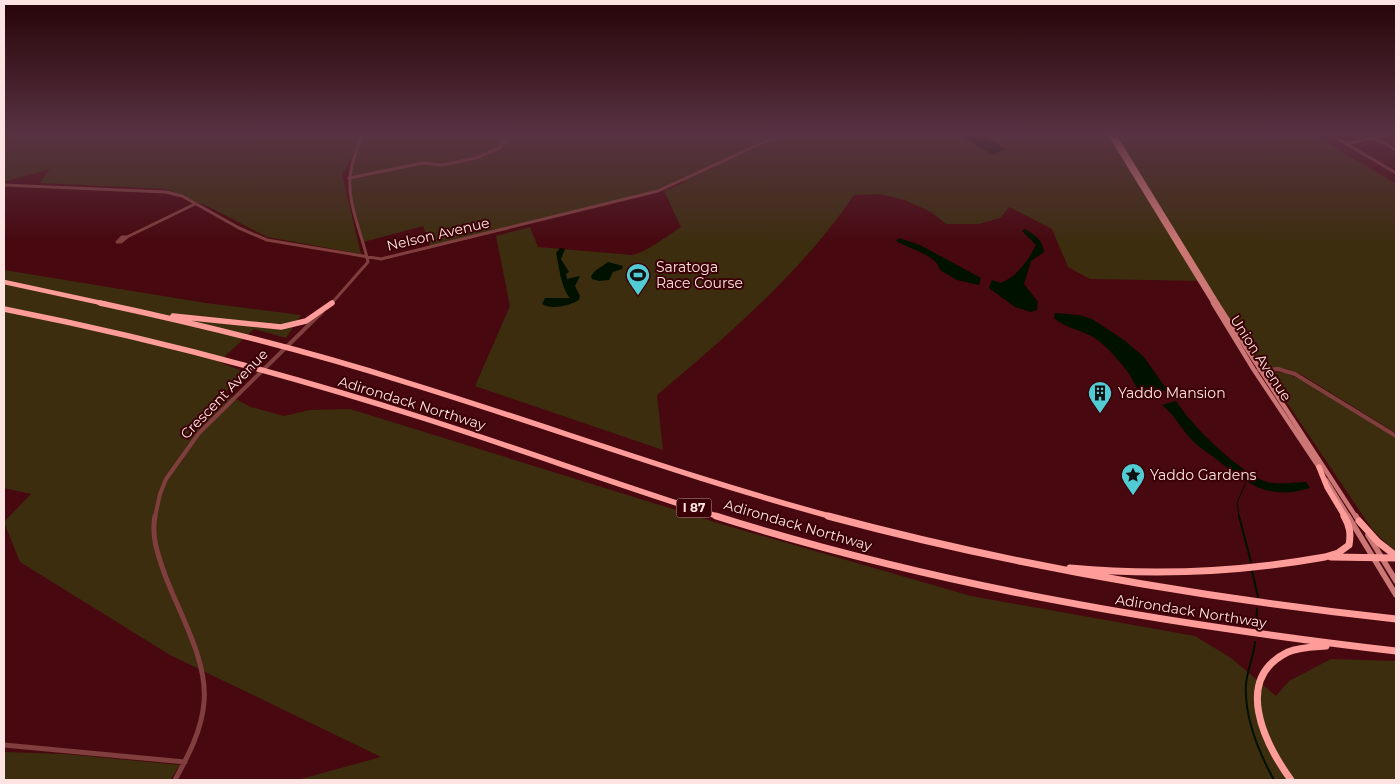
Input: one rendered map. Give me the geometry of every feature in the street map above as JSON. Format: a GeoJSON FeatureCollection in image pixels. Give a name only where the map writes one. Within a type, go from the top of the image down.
{"type":"FeatureCollection","features":[{"type":"Feature","properties":{"kind":"highway","name":"Adirondack Northway"},"geometry":{"type":"LineString","coordinates":[[4,282],[132,310],[258,341],[399,380],[786,505],[961,548],[1028,563],[1216,597],[1396,619]]}},
{"type":"Feature","properties":{"kind":"highway"},"geometry":{"type":"LineString","coordinates":[[132,310],[201,320],[281,327],[306,321],[332,303]]}},
{"type":"Feature","properties":{"kind":"highway","name":"Adirondack Northway"},"geometry":{"type":"LineString","coordinates":[[4,309],[134,338],[282,376],[425,419],[739,523],[878,561],[1098,610],[1396,652]]}},
{"type":"Feature","properties":{"kind":"highway"},"geometry":{"type":"LineString","coordinates":[[1028,563],[1112,572],[1170,573],[1211,571],[1315,557],[1342,551],[1348,545],[1351,536],[1349,524],[1327,487],[1319,467]]}},
{"type":"Feature","properties":{"kind":"highway"},"geometry":{"type":"LineString","coordinates":[[1359,521],[1378,542],[1396,557]]}},
{"type":"Feature","properties":{"kind":"highway"},"geometry":{"type":"LineString","coordinates":[[1315,557],[1396,557]]}},
{"type":"Feature","properties":{"kind":"highway"},"geometry":{"type":"LineString","coordinates":[[1291,780],[1273,754],[1260,724],[1258,695],[1261,679],[1272,663],[1287,652],[1312,647],[1347,646]]}},
{"type":"Feature","properties":{"kind":"main road","name":"Union Avenue"},"geometry":{"type":"LineString","coordinates":[[1131,170],[1254,370],[1319,467],[1396,595]]}},
{"type":"Feature","properties":{"kind":"main road","name":"Union Avenue"},"geometry":{"type":"LineString","coordinates":[[1136,170],[1260,370],[1396,581]]}},
{"type":"Feature","properties":{"kind":"street"},"geometry":{"type":"LineString","coordinates":[[350,170],[348,178],[353,207],[367,257]]}},
{"type":"Feature","properties":{"kind":"street"},"geometry":{"type":"LineString","coordinates":[[348,178],[387,170]]}},
{"type":"Feature","properties":{"kind":"street","name":"Nelson Avenue"},"geometry":{"type":"LineString","coordinates":[[4,185],[160,191],[177,194],[242,230],[267,240],[381,258],[409,253],[658,190],[703,170]]}},
{"type":"Feature","properties":{"kind":"street"},"geometry":{"type":"LineString","coordinates":[[127,236],[195,204]]}},
{"type":"Feature","properties":{"kind":"street","name":"Crescent Avenue"},"geometry":{"type":"LineString","coordinates":[[175,780],[185,762],[200,724],[204,702],[204,685],[196,652],[155,547],[154,513],[166,479],[189,444],[257,374],[332,303],[364,268],[368,262],[367,257]]}},
{"type":"Feature","properties":{"kind":"street"},"geometry":{"type":"LineString","coordinates":[[1254,370],[1278,370],[1295,374],[1396,436]]}},
{"type":"Feature","properties":{"kind":"street"},"geometry":{"type":"LineString","coordinates":[[4,745],[185,762]]}},
{"type":"Feature","properties":{"kind":"shaded area","name":"Saratoga Race Course"},"geometry":{"type":"Polygon","coordinates":[[[4,170],[48,170],[4,182],[4,170]]]}},
{"type":"Feature","properties":{"kind":"shaded area","name":"Saratoga Race Course"},"geometry":{"type":"Polygon","coordinates":[[[50,170],[345,170],[342,174],[361,254],[267,237],[213,209],[166,189],[40,183],[50,170]]]}},
{"type":"Feature","properties":{"kind":"shaded area","name":"Saratoga Race Course"},"geometry":{"type":"Polygon","coordinates":[[[350,170],[1372,170],[1396,184],[1396,433],[1302,375],[1288,369],[1266,367],[1260,364],[1205,281],[1090,279],[1068,267],[1052,229],[1009,207],[1000,218],[979,224],[946,224],[931,212],[905,200],[880,194],[854,195],[812,250],[788,276],[737,326],[657,395],[663,450],[475,386],[510,306],[496,236],[530,227],[538,247],[638,254],[681,227],[664,191],[685,182],[682,179],[658,191],[431,248],[423,226],[363,242],[352,202],[350,170]]]}},
{"type":"Feature","properties":{"kind":"shaded area"},"geometry":{"type":"Polygon","coordinates":[[[1025,229],[1040,241],[1044,252],[1031,261],[1024,284],[1038,302],[1037,310],[1031,312],[1015,307],[989,288],[992,280],[1001,283],[1013,276],[1030,257],[1036,245],[1022,231],[1025,229]]]}},
{"type":"Feature","properties":{"kind":"shaded area"},"geometry":{"type":"Polygon","coordinates":[[[899,238],[920,245],[981,278],[979,285],[957,280],[940,270],[937,264],[928,256],[896,241],[899,238]]]}},
{"type":"Feature","properties":{"kind":"shaded area"},"geometry":{"type":"Polygon","coordinates":[[[560,248],[565,249],[561,259],[569,272],[566,274],[567,279],[580,276],[575,286],[580,296],[579,300],[570,304],[550,307],[542,304],[545,298],[570,298],[564,289],[559,270],[556,253],[560,248]]]}},
{"type":"Feature","properties":{"kind":"shaded area"},"geometry":{"type":"Polygon","coordinates":[[[608,262],[623,266],[622,269],[613,272],[609,280],[599,281],[592,279],[591,276],[595,271],[608,262]]]}},
{"type":"Feature","properties":{"kind":"shaded area"},"geometry":{"type":"Polygon","coordinates":[[[4,270],[206,303],[301,315],[286,338],[254,329],[219,362],[245,372],[224,393],[251,407],[284,416],[310,410],[350,409],[721,524],[971,596],[1195,636],[1231,658],[1276,696],[1289,681],[1331,659],[1396,661],[1396,780],[297,780],[381,757],[170,655],[20,562],[4,522],[31,494],[4,488],[4,270]]]}},
{"type":"Feature","properties":{"kind":"shaded area"},"geometry":{"type":"Polygon","coordinates":[[[1055,313],[1079,315],[1092,319],[1124,340],[1144,357],[1167,390],[1145,396],[1107,348],[1094,337],[1059,322],[1054,318],[1055,313]]]}},
{"type":"Feature","properties":{"kind":"shaded area"},"geometry":{"type":"Polygon","coordinates":[[[1269,373],[1286,373],[1302,380],[1396,438],[1396,551],[1372,529],[1269,376],[1269,373]]]}},
{"type":"Feature","properties":{"kind":"shaded area"},"geometry":{"type":"Polygon","coordinates":[[[1176,401],[1203,434],[1228,457],[1253,475],[1264,481],[1274,483],[1306,482],[1310,488],[1295,492],[1270,491],[1259,488],[1238,476],[1194,443],[1171,413],[1162,405],[1176,401]]]}},
{"type":"Feature","properties":{"kind":"shaded area"},"geometry":{"type":"Polygon","coordinates":[[[4,752],[65,754],[180,765],[170,780],[4,780],[4,752]]]}},
{"type":"Feature","properties":{"kind":"waterway"},"geometry":{"type":"LineString","coordinates":[[1239,517],[1237,503],[1246,482]]}},
{"type":"Feature","properties":{"kind":"waterway"},"geometry":{"type":"LineString","coordinates":[[1239,516],[1251,562]]}},
{"type":"Feature","properties":{"kind":"waterway"},"geometry":{"type":"LineString","coordinates":[[1252,571],[1258,597]]}},
{"type":"Feature","properties":{"kind":"waterway"},"geometry":{"type":"LineString","coordinates":[[1256,628],[1257,609]]}},
{"type":"Feature","properties":{"kind":"waterway"},"geometry":{"type":"LineString","coordinates":[[1255,642],[1246,684],[1247,709],[1253,734],[1274,780]]}},
{"type":"Feature","properties":{"kind":"place","name":"Saratoga Race Course"},"geometry":{"type":"Point","coordinates":[638,296]}},
{"type":"Feature","properties":{"kind":"place","name":"Yaddo Mansion"},"geometry":{"type":"Point","coordinates":[1100,414]}},
{"type":"Feature","properties":{"kind":"place","name":"Yaddo Gardens"},"geometry":{"type":"Point","coordinates":[1133,496]}}]}
